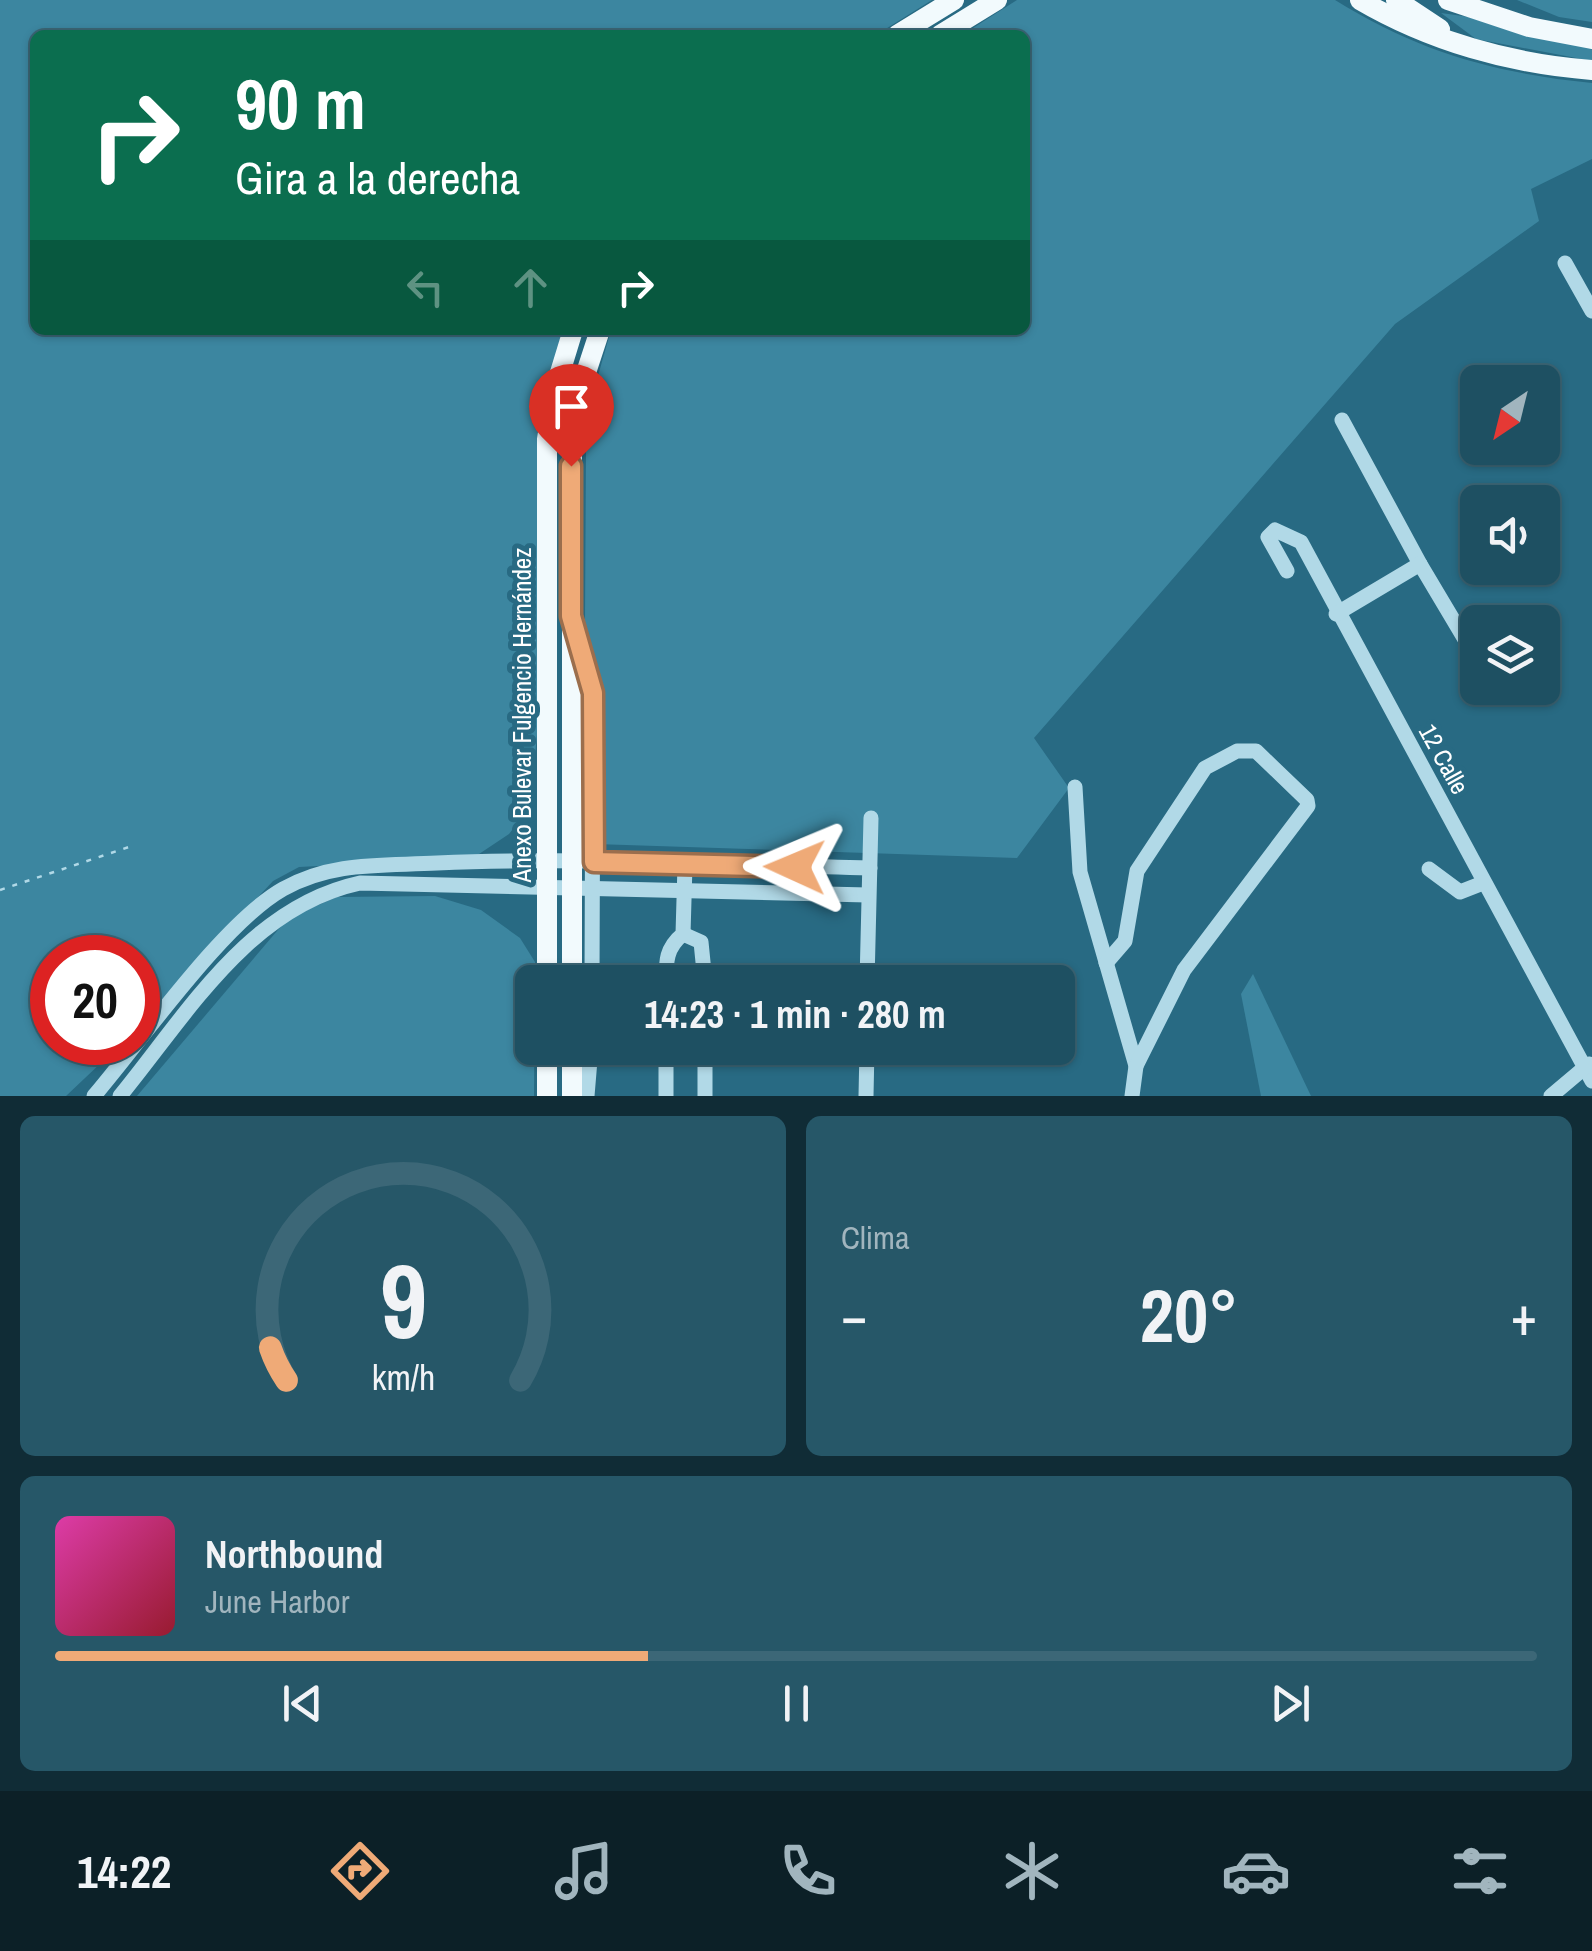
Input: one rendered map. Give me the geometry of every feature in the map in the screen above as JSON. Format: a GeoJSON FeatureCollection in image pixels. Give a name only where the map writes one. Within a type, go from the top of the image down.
{"type":"FeatureCollection","features":[{"type":"Feature","properties":{"kind":"main road"},"geometry":{"type":"LineString","coordinates":[[905,30],[954,0]]}},
{"type":"Feature","properties":{"kind":"main road"},"geometry":{"type":"LineString","coordinates":[[948,30],[997,0]]}},
{"type":"Feature","properties":{"kind":"main road"},"geometry":{"type":"LineString","coordinates":[[1360,0],[1401,22],[1462,44],[1519,59],[1592,70]]}},
{"type":"Feature","properties":{"kind":"main road"},"geometry":{"type":"LineString","coordinates":[[1396,0],[1462,44]]}},
{"type":"Feature","properties":{"kind":"main road"},"geometry":{"type":"LineString","coordinates":[[1448,0],[1592,40]]}},
{"type":"Feature","properties":{"kind":"main road"},"geometry":{"type":"LineString","coordinates":[[1466,0],[1498,16]]}},
{"type":"Feature","properties":{"kind":"main road","name":"Anexo Bulevar Fulgencio Hernández"},"geometry":{"type":"LineString","coordinates":[[547,965],[547,439],[555,388],[571,335]]}},
{"type":"Feature","properties":{"kind":"main road","name":"Anexo Bulevar Fulgencio Hernández"},"geometry":{"type":"LineString","coordinates":[[572,965],[572,442],[579,394],[598,335]]}},
{"type":"Feature","properties":{"kind":"main road"},"geometry":{"type":"LineString","coordinates":[[547,1065],[547,1096]]}},
{"type":"Feature","properties":{"kind":"main road"},"geometry":{"type":"LineString","coordinates":[[572,1065],[572,1096]]}},
{"type":"Feature","properties":{"kind":"street"},"geometry":{"type":"LineString","coordinates":[[1565,263],[1587,288],[1592,311]]}},
{"type":"Feature","properties":{"kind":"street"},"geometry":{"type":"LineString","coordinates":[[1342,420],[1460,632]]}},
{"type":"Feature","properties":{"kind":"street","name":"12 Calle"},"geometry":{"type":"LineString","coordinates":[[1286,571],[1268,536],[1275,530],[1301,542],[1336,614],[1589,1070]]}},
{"type":"Feature","properties":{"kind":"street"},"geometry":{"type":"LineString","coordinates":[[1336,614],[1420,564]]}},
{"type":"Feature","properties":{"kind":"street"},"geometry":{"type":"LineString","coordinates":[[571,616],[593,693],[592,965]]}},
{"type":"Feature","properties":{"kind":"street"},"geometry":{"type":"LineString","coordinates":[[1106,963],[1125,941],[1137,871],[1205,768],[1222,756],[1256,751],[1307,800],[1308,806],[1184,970],[1136,1066],[1132,1096]]}},
{"type":"Feature","properties":{"kind":"street"},"geometry":{"type":"LineString","coordinates":[[1075,788],[1080,872],[1136,1066]]}},
{"type":"Feature","properties":{"kind":"street"},"geometry":{"type":"LineString","coordinates":[[868,965],[871,818]]}},
{"type":"Feature","properties":{"kind":"street"},"geometry":{"type":"LineString","coordinates":[[94,1096],[230,934],[282,890],[314,874],[358,864],[547,860],[870,868]]}},
{"type":"Feature","properties":{"kind":"street"},"geometry":{"type":"LineString","coordinates":[[436,885],[437,863]]}},
{"type":"Feature","properties":{"kind":"street"},"geometry":{"type":"LineString","coordinates":[[684,865],[684,934]]}},
{"type":"Feature","properties":{"kind":"street"},"geometry":{"type":"LineString","coordinates":[[1429,868],[1460,892],[1483,883]]}},
{"type":"Feature","properties":{"kind":"street"},"geometry":{"type":"LineString","coordinates":[[120,1096],[246,944],[270,921],[324,891],[360,883],[868,895]]}},
{"type":"Feature","properties":{"kind":"street"},"geometry":{"type":"LineString","coordinates":[[666,965],[672,943],[684,934]]}},
{"type":"Feature","properties":{"kind":"street"},"geometry":{"type":"LineString","coordinates":[[684,934],[701,942],[704,965]]}},
{"type":"Feature","properties":{"kind":"street"},"geometry":{"type":"LineString","coordinates":[[587,1096],[590,1065]]}},
{"type":"Feature","properties":{"kind":"street"},"geometry":{"type":"LineString","coordinates":[[666,1065],[666,1096]]}},
{"type":"Feature","properties":{"kind":"street"},"geometry":{"type":"LineString","coordinates":[[705,1065],[705,1096]]}},
{"type":"Feature","properties":{"kind":"street"},"geometry":{"type":"LineString","coordinates":[[866,1096],[867,1065]]}},
{"type":"Feature","properties":{"kind":"street"},"geometry":{"type":"LineString","coordinates":[[1550,1096],[1589,1070]]}},
{"type":"Feature","properties":{"kind":"path"},"geometry":{"type":"LineString","coordinates":[[0,890],[129,847]]}},
{"type":"Feature","properties":{"kind":"shaded area"},"geometry":{"type":"Polygon","coordinates":[[[0,0],[932,0],[884,30],[30,30],[30,335],[561,335],[541,429],[538,725],[530,807],[509,834],[473,858],[299,867],[273,881],[160,1002],[160,935],[30,935],[30,1065],[99,1065],[66,1096],[0,1096],[0,0]]]}},
{"type":"Feature","properties":{"kind":"shaded area"},"geometry":{"type":"Polygon","coordinates":[[[1017,0],[1335,0],[1397,34],[1458,57],[1522,73],[1592,83],[1592,159],[1531,189],[1539,221],[1395,324],[1034,738],[1069,788],[1017,858],[595,844],[602,730],[585,622],[586,449],[592,397],[610,335],[1030,335],[1030,30],[970,30],[1017,0]]]}},
{"type":"Feature","properties":{"kind":"shaded area"},"geometry":{"type":"Polygon","coordinates":[[[1517,0],[1592,0],[1592,22],[1559,17],[1517,0]]]}},
{"type":"Feature","properties":{"kind":"shaded area"},"geometry":{"type":"Polygon","coordinates":[[[1441,13],[1484,19],[1592,48],[1592,61],[1476,39],[1441,13]]]}},
{"type":"Feature","properties":{"kind":"shaded area"},"geometry":{"type":"Polygon","coordinates":[[[435,896],[481,910],[520,938],[535,965],[515,965],[515,1065],[534,1065],[534,1096],[137,1096],[288,918],[337,897],[435,896]]]}},
{"type":"Feature","properties":{"kind":"shaded area"},"geometry":{"type":"Polygon","coordinates":[[[1253,974],[1311,1096],[1261,1096],[1241,994],[1253,974]]]}},
{"type":"Feature","properties":{"kind":"route"},"geometry":{"type":"LineString","coordinates":[[571,466],[571,616],[593,693],[594,862],[795,867]]}}]}
